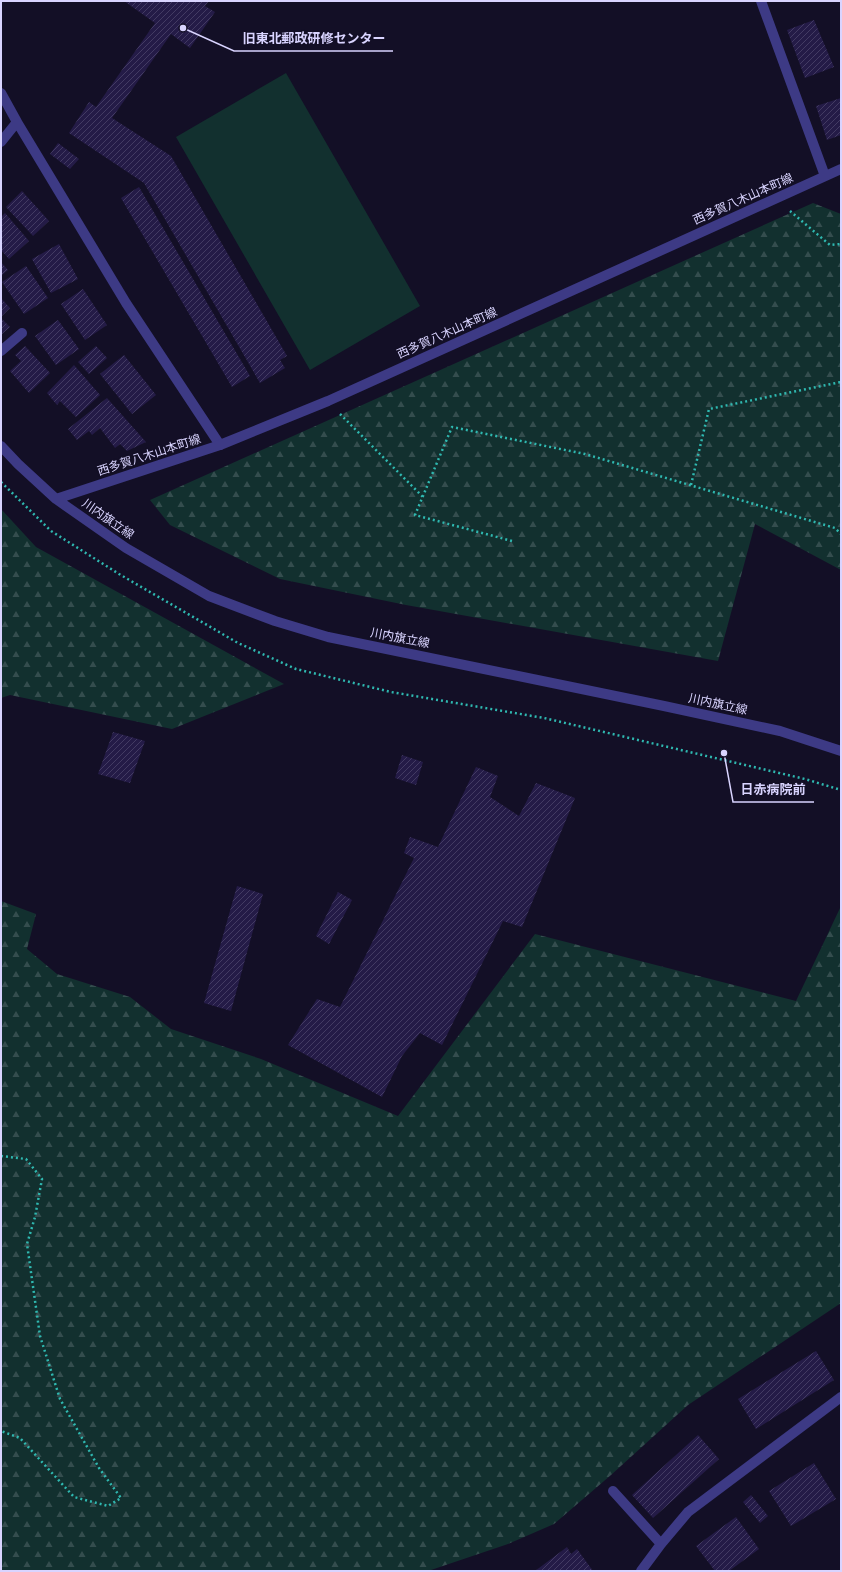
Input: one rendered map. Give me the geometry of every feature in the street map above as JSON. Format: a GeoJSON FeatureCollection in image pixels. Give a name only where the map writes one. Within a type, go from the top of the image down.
{"type":"FeatureCollection","features":[{"type":"Feature","properties":{"kind":"street"},"geometry":{"type":"LineString","coordinates":[[761,1],[825,176]]}},
{"type":"Feature","properties":{"kind":"street"},"geometry":{"type":"LineString","coordinates":[[1,93],[126,303],[220,445]]}},
{"type":"Feature","properties":{"kind":"street"},"geometry":{"type":"LineString","coordinates":[[1,142],[17,122]]}},
{"type":"Feature","properties":{"kind":"street","name":"西多賀八木山本町線"},"geometry":{"type":"LineString","coordinates":[[56,499],[220,445],[328,401],[841,169]]}},
{"type":"Feature","properties":{"kind":"street"},"geometry":{"type":"LineString","coordinates":[[1,351],[22,333]]}},
{"type":"Feature","properties":{"kind":"street","name":"川内旗立線"},"geometry":{"type":"LineString","coordinates":[[1,446],[56,499],[126,548],[209,596],[275,621],[328,637],[503,672],[780,731],[841,751]]}},
{"type":"Feature","properties":{"kind":"street"},"geometry":{"type":"LineString","coordinates":[[641,1571],[688,1512],[841,1397]]}},
{"type":"Feature","properties":{"kind":"street"},"geometry":{"type":"LineString","coordinates":[[613,1492],[661,1544]]}},
{"type":"Feature","properties":{"kind":"path"},"geometry":{"type":"LineString","coordinates":[[776,198],[830,245],[841,244]]}},
{"type":"Feature","properties":{"kind":"path"},"geometry":{"type":"LineString","coordinates":[[691,485],[709,409],[841,382]]}},
{"type":"Feature","properties":{"kind":"path"},"geometry":{"type":"LineString","coordinates":[[328,401],[423,497]]}},
{"type":"Feature","properties":{"kind":"path"},"geometry":{"type":"LineString","coordinates":[[512,541],[415,515],[452,428],[585,454],[836,528],[841,534]]}},
{"type":"Feature","properties":{"kind":"path"},"geometry":{"type":"LineString","coordinates":[[1,1156],[26,1159],[42,1179],[27,1244],[40,1336],[60,1399],[99,1468],[121,1498],[108,1506],[74,1497],[20,1438],[1,1431]]}},
{"type":"Feature","properties":{"kind":"green space"},"geometry":{"type":"Polygon","coordinates":[[[286,73],[420,306],[310,370],[176,137],[286,73]]]}},
{"type":"Feature","properties":{"kind":"green space"},"geometry":{"type":"Polygon","coordinates":[[[813,203],[841,214],[841,570],[755,524],[718,661],[406,605],[280,579],[170,525],[150,500],[813,203]]]}},
{"type":"Feature","properties":{"kind":"green space"},"geometry":{"type":"Polygon","coordinates":[[[1,509],[36,547],[284,684],[172,729],[10,695],[1,698],[1,509]]]}},
{"type":"Feature","properties":{"kind":"green space"},"geometry":{"type":"Polygon","coordinates":[[[1,901],[36,914],[27,949],[57,974],[130,997],[171,1029],[261,1059],[398,1116],[535,934],[796,1001],[841,906],[841,1303],[688,1405],[611,1475],[554,1524],[508,1544],[428,1571],[1,1571],[1,901]]]}},
{"type":"Feature","properties":{"kind":"building"},"geometry":{"type":"Polygon","coordinates":[[[124,1],[209,1],[205,6],[215,12],[190,48],[171,34],[112,118],[171,156],[287,356],[280,360],[285,368],[260,383],[144,183],[69,133],[89,102],[96,107],[155,23],[124,1]]]}},
{"type":"Feature","properties":{"kind":"building"},"geometry":{"type":"Polygon","coordinates":[[[814,20],[834,67],[805,78],[787,30],[814,20]]]}},
{"type":"Feature","properties":{"kind":"building"},"geometry":{"type":"Polygon","coordinates":[[[841,98],[841,135],[827,140],[816,106],[841,98]]]}},
{"type":"Feature","properties":{"kind":"building"},"geometry":{"type":"Polygon","coordinates":[[[58,143],[79,159],[70,169],[50,154],[58,143]]]}},
{"type":"Feature","properties":{"kind":"building"},"geometry":{"type":"Polygon","coordinates":[[[139,187],[250,376],[232,387],[121,198],[139,187]]]}},
{"type":"Feature","properties":{"kind":"building"},"geometry":{"type":"Polygon","coordinates":[[[22,191],[49,221],[33,236],[6,207],[22,191]]]}},
{"type":"Feature","properties":{"kind":"building"},"geometry":{"type":"Polygon","coordinates":[[[5,213],[29,241],[9,259],[1,250],[1,217],[5,213]]]}},
{"type":"Feature","properties":{"kind":"building"},"geometry":{"type":"Polygon","coordinates":[[[59,244],[78,279],[51,293],[32,259],[59,244]]]}},
{"type":"Feature","properties":{"kind":"building"},"geometry":{"type":"Polygon","coordinates":[[[1,262],[8,270],[1,276],[1,262]]]}},
{"type":"Feature","properties":{"kind":"building"},"geometry":{"type":"Polygon","coordinates":[[[26,266],[48,298],[24,314],[2,282],[26,266]]]}},
{"type":"Feature","properties":{"kind":"building"},"geometry":{"type":"Polygon","coordinates":[[[83,289],[107,325],[85,340],[61,304],[83,289]]]}},
{"type":"Feature","properties":{"kind":"building"},"geometry":{"type":"Polygon","coordinates":[[[1,298],[10,308],[1,317],[1,298]]]}},
{"type":"Feature","properties":{"kind":"building"},"geometry":{"type":"Polygon","coordinates":[[[1,318],[10,327],[1,335],[1,318]]]}},
{"type":"Feature","properties":{"kind":"building"},"geometry":{"type":"Polygon","coordinates":[[[58,320],[79,349],[56,365],[35,336],[58,320]]]}},
{"type":"Feature","properties":{"kind":"building"},"geometry":{"type":"Polygon","coordinates":[[[25,346],[50,373],[29,393],[10,371],[21,361],[15,355],[25,346]]]}},
{"type":"Feature","properties":{"kind":"building"},"geometry":{"type":"Polygon","coordinates":[[[96,346],[107,358],[89,374],[78,362],[96,346]]]}},
{"type":"Feature","properties":{"kind":"building"},"geometry":{"type":"Polygon","coordinates":[[[124,355],[156,395],[132,414],[100,374],[124,355]]]}},
{"type":"Feature","properties":{"kind":"building"},"geometry":{"type":"Polygon","coordinates":[[[74,365],[100,395],[76,417],[60,401],[57,405],[47,393],[74,365]]]}},
{"type":"Feature","properties":{"kind":"building"},"geometry":{"type":"Polygon","coordinates":[[[107,398],[146,442],[127,451],[120,444],[115,448],[100,428],[92,435],[89,431],[77,440],[68,429],[107,398]]]}},
{"type":"Feature","properties":{"kind":"building"},"geometry":{"type":"Polygon","coordinates":[[[113,732],[145,741],[130,783],[98,774],[113,732]]]}},
{"type":"Feature","properties":{"kind":"building"},"geometry":{"type":"Polygon","coordinates":[[[402,755],[423,762],[416,785],[395,778],[402,755]]]}},
{"type":"Feature","properties":{"kind":"building"},"geometry":{"type":"Polygon","coordinates":[[[476,767],[498,776],[490,797],[519,816],[536,783],[575,798],[522,927],[503,921],[442,1045],[420,1033],[402,1056],[382,1097],[288,1045],[317,999],[340,1007],[414,858],[404,853],[410,837],[438,847],[476,767]]]}},
{"type":"Feature","properties":{"kind":"building"},"geometry":{"type":"Polygon","coordinates":[[[237,886],[263,894],[231,1011],[204,1003],[237,886]]]}},
{"type":"Feature","properties":{"kind":"building"},"geometry":{"type":"Polygon","coordinates":[[[338,892],[352,900],[329,944],[316,936],[338,892]]]}},
{"type":"Feature","properties":{"kind":"building"},"geometry":{"type":"Polygon","coordinates":[[[816,1351],[834,1380],[756,1429],[738,1399],[816,1351]]]}},
{"type":"Feature","properties":{"kind":"building"},"geometry":{"type":"Polygon","coordinates":[[[698,1435],[719,1459],[653,1518],[632,1495],[698,1435]]]}},
{"type":"Feature","properties":{"kind":"building"},"geometry":{"type":"Polygon","coordinates":[[[814,1463],[836,1499],[791,1526],[769,1491],[814,1463]]]}},
{"type":"Feature","properties":{"kind":"building"},"geometry":{"type":"Polygon","coordinates":[[[751,1495],[768,1516],[760,1523],[743,1502],[751,1495]]]}},
{"type":"Feature","properties":{"kind":"building"},"geometry":{"type":"Polygon","coordinates":[[[736,1517],[759,1549],[729,1571],[715,1571],[696,1546],[736,1517]]]}},
{"type":"Feature","properties":{"kind":"building"},"geometry":{"type":"Polygon","coordinates":[[[567,1547],[571,1554],[577,1549],[593,1571],[535,1571],[567,1547]]]}},
{"type":"Feature","properties":{"kind":"place","name":"旧東北郵政研修センター"},"geometry":{"type":"Point","coordinates":[183,28]}},
{"type":"Feature","properties":{"kind":"place","name":"日赤病院前"},"geometry":{"type":"Point","coordinates":[724,753]}}]}
